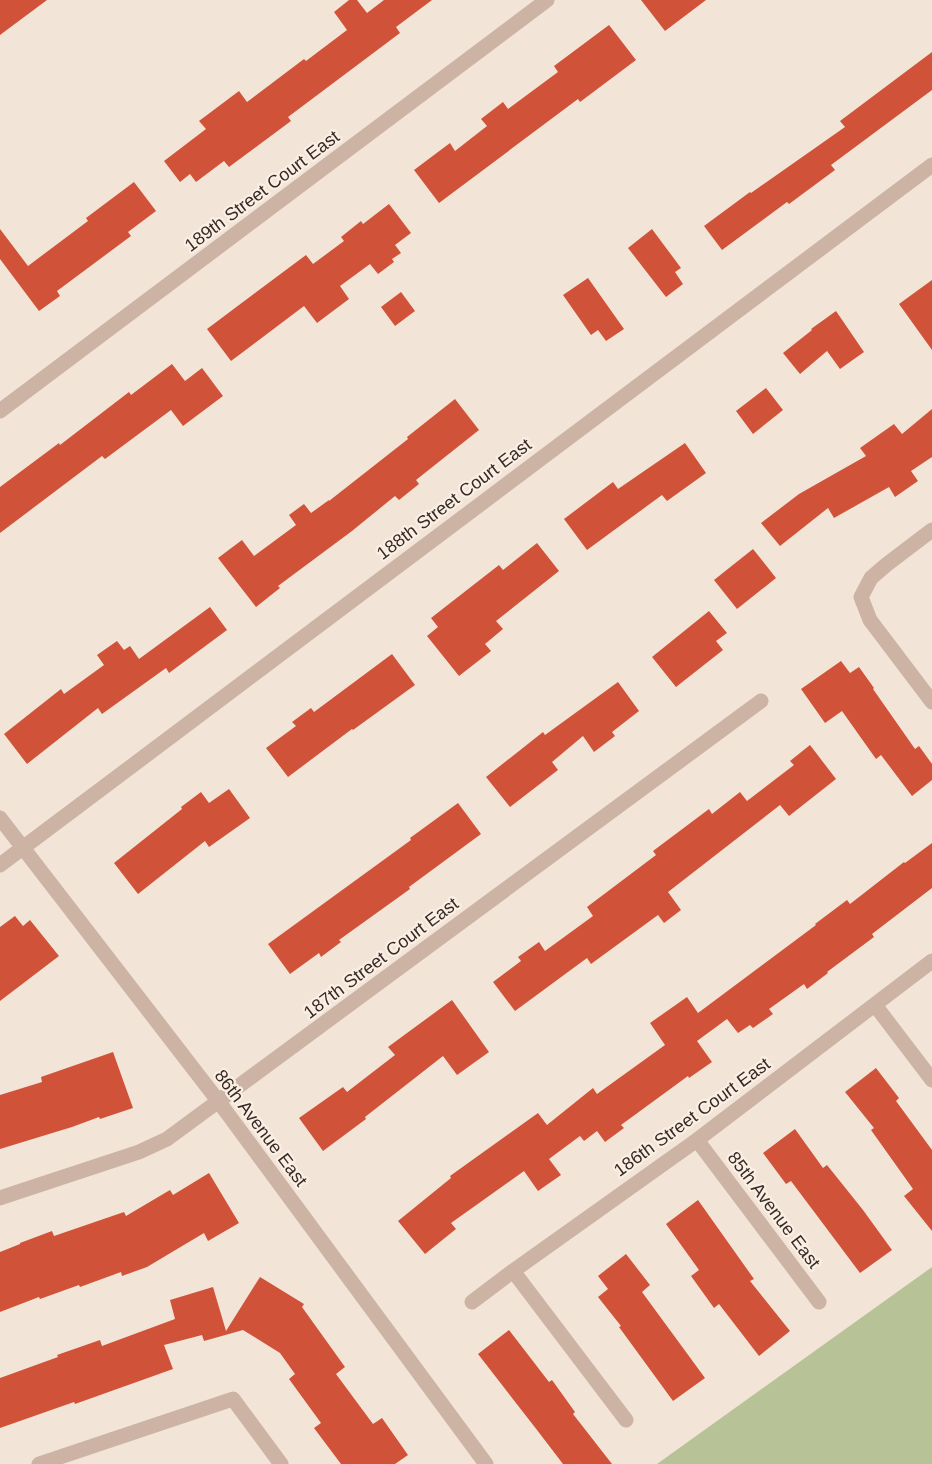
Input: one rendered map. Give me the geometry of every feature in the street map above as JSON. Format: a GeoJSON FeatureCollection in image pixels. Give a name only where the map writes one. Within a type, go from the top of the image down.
{"type":"FeatureCollection","features":[{"type":"Feature","properties":{"kind":"street","name":"189th Street Court East"},"geometry":{"type":"LineString","coordinates":[[0,411],[547,0]]}},
{"type":"Feature","properties":{"kind":"street","name":"188th Street Court East"},"geometry":{"type":"LineString","coordinates":[[0,865],[932,165]]}},
{"type":"Feature","properties":{"kind":"street"},"geometry":{"type":"LineString","coordinates":[[932,530],[871,578],[861,597],[870,620],[932,702]]}},
{"type":"Feature","properties":{"kind":"street","name":"187th Street Court East"},"geometry":{"type":"LineString","coordinates":[[0,1198],[139,1152],[167,1139],[761,701]]}},
{"type":"Feature","properties":{"kind":"street","name":"86th Avenue East"},"geometry":{"type":"LineString","coordinates":[[0,818],[219,1102],[486,1464]]}},
{"type":"Feature","properties":{"kind":"street","name":"186th Street Court East"},"geometry":{"type":"LineString","coordinates":[[472,1302],[697,1140],[932,961]]}},
{"type":"Feature","properties":{"kind":"street"},"geometry":{"type":"LineString","coordinates":[[874,1005],[932,1080]]}},
{"type":"Feature","properties":{"kind":"street","name":"85th Avenue East"},"geometry":{"type":"LineString","coordinates":[[697,1140],[819,1302]]}},
{"type":"Feature","properties":{"kind":"street"},"geometry":{"type":"LineString","coordinates":[[513,1271],[626,1420]]}},
{"type":"Feature","properties":{"kind":"street"},"geometry":{"type":"LineString","coordinates":[[39,1464],[233,1399],[281,1464]]}},
{"type":"Feature","properties":{"kind":"green space"},"geometry":{"type":"Polygon","coordinates":[[[932,1267],[932,1464],[657,1464],[932,1267]]]}},
{"type":"Feature","properties":{"kind":"building"},"geometry":{"type":"Polygon","coordinates":[[[0,0],[47,0],[0,35],[0,0]]]}},
{"type":"Feature","properties":{"kind":"building"},"geometry":{"type":"Polygon","coordinates":[[[349,0],[357,0],[367,13],[384,0],[432,0],[396,27],[400,33],[288,117],[291,121],[229,167],[224,161],[196,182],[190,174],[180,182],[164,161],[206,129],[199,121],[239,91],[247,102],[347,30],[334,12],[349,0]]]}},
{"type":"Feature","properties":{"kind":"building"},"geometry":{"type":"Polygon","coordinates":[[[641,0],[706,0],[665,31],[641,0]]]}},
{"type":"Feature","properties":{"kind":"building"},"geometry":{"type":"Polygon","coordinates":[[[609,25],[636,60],[580,102],[578,99],[439,203],[414,170],[450,143],[455,151],[487,126],[481,119],[503,102],[508,109],[558,72],[554,66],[609,25]]]}},
{"type":"Feature","properties":{"kind":"building"},"geometry":{"type":"Polygon","coordinates":[[[932,52],[932,90],[831,165],[835,170],[722,250],[704,226],[845,127],[840,121],[932,52]]]}},
{"type":"Feature","properties":{"kind":"building"},"geometry":{"type":"Polygon","coordinates":[[[134,182],[156,211],[128,232],[131,236],[57,291],[60,296],[39,311],[0,259],[0,229],[28,266],[88,221],[86,218],[134,182]]]}},
{"type":"Feature","properties":{"kind":"building"},"geometry":{"type":"Polygon","coordinates":[[[389,204],[411,233],[395,245],[401,253],[392,259],[394,262],[378,274],[370,264],[340,286],[349,299],[317,323],[304,306],[231,361],[207,329],[306,255],[313,264],[344,241],[341,237],[361,221],[363,224],[389,204]]]}},
{"type":"Feature","properties":{"kind":"building"},"geometry":{"type":"Polygon","coordinates":[[[652,229],[681,268],[675,272],[683,284],[666,297],[628,248],[652,229]]]}},
{"type":"Feature","properties":{"kind":"building"},"geometry":{"type":"Polygon","coordinates":[[[588,278],[624,329],[606,341],[598,330],[591,335],[563,295],[588,278]]]}},
{"type":"Feature","properties":{"kind":"building"},"geometry":{"type":"Polygon","coordinates":[[[932,280],[932,350],[899,304],[932,280]]]}},
{"type":"Feature","properties":{"kind":"building"},"geometry":{"type":"Polygon","coordinates":[[[401,292],[415,311],[395,326],[381,307],[401,292]]]}},
{"type":"Feature","properties":{"kind":"building"},"geometry":{"type":"Polygon","coordinates":[[[836,311],[864,352],[840,369],[827,351],[800,374],[783,353],[836,311]]]}},
{"type":"Feature","properties":{"kind":"building"},"geometry":{"type":"Polygon","coordinates":[[[172,364],[185,381],[202,368],[223,396],[183,426],[171,410],[105,459],[102,456],[0,533],[0,487],[129,392],[131,395],[172,364]]]}},
{"type":"Feature","properties":{"kind":"building"},"geometry":{"type":"Polygon","coordinates":[[[766,388],[783,410],[753,434],[736,411],[766,388]]]}},
{"type":"Feature","properties":{"kind":"building"},"geometry":{"type":"Polygon","coordinates":[[[455,399],[479,430],[416,480],[419,484],[399,500],[395,496],[278,586],[280,588],[256,607],[218,558],[242,540],[254,556],[296,525],[289,515],[304,504],[311,513],[329,501],[455,399]]]}},
{"type":"Feature","properties":{"kind":"building"},"geometry":{"type":"Polygon","coordinates":[[[932,409],[932,457],[911,471],[918,481],[895,497],[889,487],[834,518],[828,508],[780,546],[761,523],[799,494],[866,456],[860,448],[894,424],[902,434],[932,409]]]}},
{"type":"Feature","properties":{"kind":"building"},"geometry":{"type":"Polygon","coordinates":[[[685,443],[706,473],[667,501],[662,495],[587,550],[564,519],[613,482],[618,489],[685,443]]]}},
{"type":"Feature","properties":{"kind":"building"},"geometry":{"type":"Polygon","coordinates":[[[537,543],[559,571],[496,621],[503,629],[485,644],[491,651],[459,676],[427,636],[438,627],[431,618],[499,565],[503,570],[537,543]]]}},
{"type":"Feature","properties":{"kind":"building"},"geometry":{"type":"Polygon","coordinates":[[[753,549],[776,578],[737,609],[714,580],[753,549]]]}},
{"type":"Feature","properties":{"kind":"building"},"geometry":{"type":"Polygon","coordinates":[[[210,607],[227,630],[169,673],[166,668],[102,714],[98,708],[27,764],[4,734],[61,689],[64,694],[104,665],[97,655],[117,641],[124,650],[130,646],[139,659],[210,607]]]}},
{"type":"Feature","properties":{"kind":"building"},"geometry":{"type":"Polygon","coordinates":[[[709,611],[727,633],[716,641],[723,650],[676,687],[652,657],[709,611]]]}},
{"type":"Feature","properties":{"kind":"building"},"geometry":{"type":"Polygon","coordinates":[[[392,654],[415,685],[288,777],[266,748],[296,726],[292,722],[311,708],[314,712],[392,654]]]}},
{"type":"Feature","properties":{"kind":"building"},"geometry":{"type":"Polygon","coordinates":[[[841,661],[850,673],[859,667],[915,749],[919,746],[932,764],[932,780],[912,796],[881,755],[876,759],[842,711],[825,723],[801,689],[841,661]]]}},
{"type":"Feature","properties":{"kind":"building"},"geometry":{"type":"Polygon","coordinates":[[[618,682],[639,711],[612,732],[615,736],[594,752],[583,736],[552,762],[558,770],[510,807],[486,777],[543,732],[545,735],[618,682]]]}},
{"type":"Feature","properties":{"kind":"building"},"geometry":{"type":"Polygon","coordinates":[[[810,745],[836,779],[789,816],[780,805],[668,892],[681,910],[664,923],[658,915],[591,964],[587,958],[515,1011],[493,982],[521,961],[518,957],[539,942],[545,951],[593,916],[587,907],[656,855],[653,851],[709,809],[712,814],[740,792],[747,801],[794,765],[790,761],[810,745]]]}},
{"type":"Feature","properties":{"kind":"building"},"geometry":{"type":"Polygon","coordinates":[[[229,789],[250,818],[209,847],[205,841],[138,894],[114,863],[201,792],[209,803],[229,789]]]}},
{"type":"Feature","properties":{"kind":"building"},"geometry":{"type":"Polygon","coordinates":[[[458,803],[481,834],[339,940],[341,942],[321,957],[319,953],[290,974],[268,944],[458,803]]]}},
{"type":"Feature","properties":{"kind":"building"},"geometry":{"type":"Polygon","coordinates":[[[932,843],[932,888],[872,934],[874,937],[807,989],[804,984],[769,1009],[773,1014],[753,1028],[750,1025],[738,1033],[727,1019],[697,1041],[712,1062],[689,1078],[688,1076],[621,1125],[624,1128],[605,1142],[597,1131],[584,1141],[580,1136],[549,1159],[561,1175],[538,1191],[524,1171],[451,1223],[456,1229],[425,1254],[398,1221],[451,1178],[450,1176],[538,1113],[547,1125],[593,1088],[597,1094],[665,1045],[650,1023],[687,997],[698,1013],[847,900],[850,904],[932,843]]]}},
{"type":"Feature","properties":{"kind":"building"},"geometry":{"type":"Polygon","coordinates":[[[15,916],[23,926],[30,920],[59,956],[0,1001],[0,927],[15,916]]]}},
{"type":"Feature","properties":{"kind":"building"},"geometry":{"type":"Polygon","coordinates":[[[452,1000],[489,1052],[457,1075],[443,1056],[323,1151],[299,1118],[343,1087],[347,1092],[395,1055],[388,1047],[452,1000]]]}},
{"type":"Feature","properties":{"kind":"building"},"geometry":{"type":"Polygon","coordinates":[[[113,1052],[133,1108],[0,1149],[0,1095],[42,1082],[41,1077],[113,1052]]]}},
{"type":"Feature","properties":{"kind":"building"},"geometry":{"type":"Polygon","coordinates":[[[876,1068],[899,1098],[896,1101],[932,1150],[932,1231],[904,1196],[913,1189],[871,1130],[874,1128],[845,1092],[876,1068]]]}},
{"type":"Feature","properties":{"kind":"building"},"geometry":{"type":"Polygon","coordinates":[[[795,1129],[823,1168],[827,1165],[892,1250],[860,1273],[791,1181],[786,1184],[763,1153],[795,1129]]]}},
{"type":"Feature","properties":{"kind":"building"},"geometry":{"type":"Polygon","coordinates":[[[209,1173],[239,1223],[208,1241],[204,1233],[147,1267],[122,1276],[121,1272],[40,1299],[39,1297],[0,1312],[0,1252],[52,1231],[54,1236],[124,1212],[126,1216],[170,1190],[173,1195],[209,1173]]]}},
{"type":"Feature","properties":{"kind":"building"},"geometry":{"type":"Polygon","coordinates":[[[698,1200],[754,1279],[750,1281],[790,1331],[759,1356],[719,1304],[714,1308],[691,1276],[699,1270],[666,1224],[698,1200]]]}},
{"type":"Feature","properties":{"kind":"building"},"geometry":{"type":"Polygon","coordinates":[[[626,1254],[650,1285],[642,1292],[705,1378],[673,1401],[598,1297],[608,1289],[598,1276],[626,1254]]]}},
{"type":"Feature","properties":{"kind":"building"},"geometry":{"type":"Polygon","coordinates":[[[260,1277],[304,1304],[302,1307],[345,1367],[336,1374],[373,1424],[382,1418],[408,1455],[395,1464],[341,1464],[314,1428],[321,1423],[289,1379],[295,1374],[280,1353],[243,1330],[204,1341],[202,1335],[164,1345],[173,1369],[0,1428],[0,1378],[100,1340],[102,1346],[175,1319],[170,1300],[213,1287],[226,1331],[260,1277]]]}},
{"type":"Feature","properties":{"kind":"building"},"geometry":{"type":"Polygon","coordinates":[[[509,1330],[549,1382],[552,1380],[575,1412],[573,1414],[612,1464],[563,1464],[478,1354],[509,1330]]]}}]}
